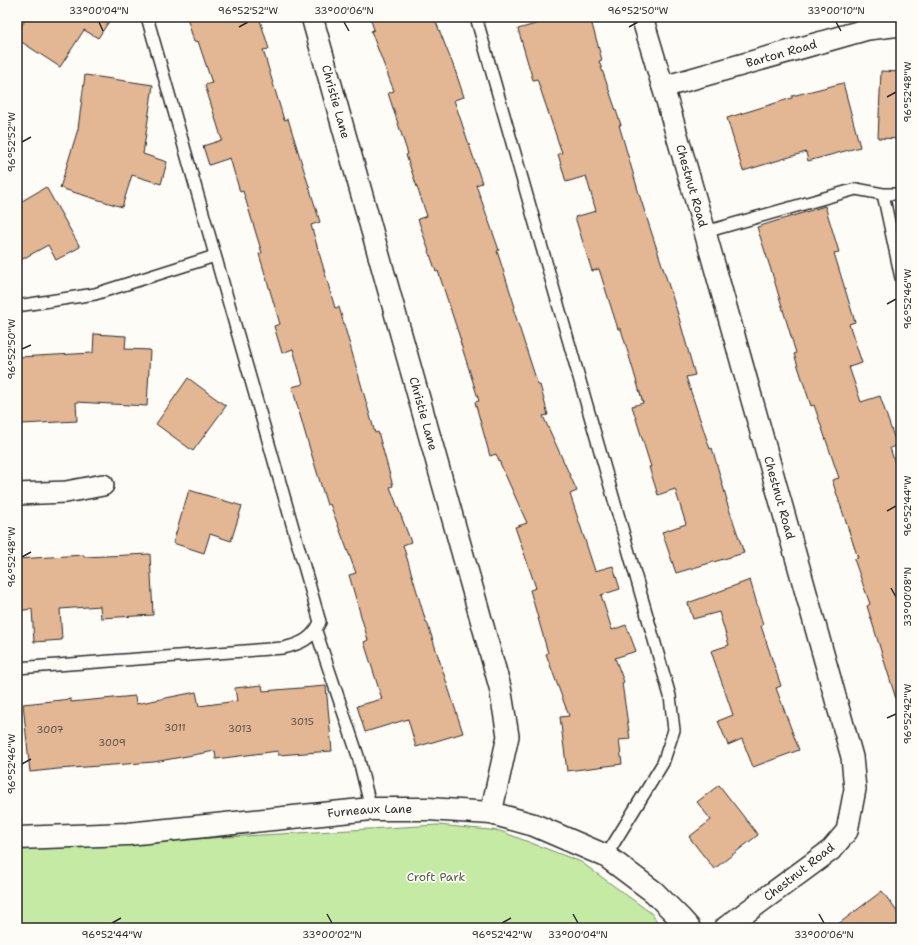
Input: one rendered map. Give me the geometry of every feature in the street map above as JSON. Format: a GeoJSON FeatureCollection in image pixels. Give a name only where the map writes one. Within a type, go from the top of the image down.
{"type":"FeatureCollection","features":[{"type":"Feature","properties":{"kind":"street","name":"Christie Lane"},"geometry":{"type":"LineString","coordinates":[[312,17],[500,687],[508,736],[491,813]]}},
{"type":"Feature","properties":{"kind":"street","name":"Chestnut Road"},"geometry":{"type":"LineString","coordinates":[[642,17],[852,757],[855,789],[847,831],[831,850],[725,928]]}},
{"type":"Feature","properties":{"kind":"street","name":"Barton Road"},"geometry":{"type":"LineString","coordinates":[[663,87],[868,29],[901,25]]}},
{"type":"Feature","properties":{"kind":"street"},"geometry":{"type":"LineString","coordinates":[[17,494],[66,492],[103,485]]}},
{"type":"Feature","properties":{"kind":"street","name":"Furneaux Lane"},"geometry":{"type":"LineString","coordinates":[[17,838],[128,834],[370,809],[428,809],[491,813],[534,825],[606,856],[654,892],[688,928]]}},
{"type":"Feature","properties":{"kind":"lane"},"geometry":{"type":"LineString","coordinates":[[17,668],[283,648],[296,645],[310,637],[316,631],[320,622],[147,17]]}},
{"type":"Feature","properties":{"kind":"lane"},"geometry":{"type":"LineString","coordinates":[[476,17],[670,696],[674,730],[663,763],[606,856]]}},
{"type":"Feature","properties":{"kind":"lane"},"geometry":{"type":"LineString","coordinates":[[704,232],[856,189],[883,194],[901,194]]}},
{"type":"Feature","properties":{"kind":"lane"},"geometry":{"type":"LineString","coordinates":[[883,194],[901,278]]}},
{"type":"Feature","properties":{"kind":"lane"},"geometry":{"type":"LineString","coordinates":[[17,306],[95,294],[215,256]]}},
{"type":"Feature","properties":{"kind":"lane"},"geometry":{"type":"LineString","coordinates":[[316,631],[358,756],[370,809]]}},
{"type":"Feature","properties":{"kind":"green space","name":"Croft Park"},"geometry":{"type":"Polygon","coordinates":[[[438,825],[500,831],[581,862],[651,913],[662,928],[17,928],[17,849],[438,825]]]}},
{"type":"Feature","properties":{"kind":"building"},"geometry":{"type":"Polygon","coordinates":[[[27,17],[112,17],[98,38],[84,30],[60,67],[17,39],[17,33],[27,17]]]}},
{"type":"Feature","properties":{"kind":"building"},"geometry":{"type":"Polygon","coordinates":[[[187,17],[259,17],[269,49],[263,50],[284,120],[288,119],[320,222],[311,225],[335,308],[339,307],[375,433],[378,432],[393,486],[390,487],[411,542],[403,545],[426,622],[463,733],[416,747],[408,719],[365,732],[357,706],[382,699],[364,642],[368,640],[349,575],[356,573],[330,504],[327,505],[306,436],[292,387],[303,384],[293,349],[282,353],[274,326],[280,324],[259,254],[262,253],[243,191],[240,192],[230,158],[209,165],[203,146],[222,140],[205,85],[212,83],[198,41],[194,42],[187,17]]]}},
{"type":"Feature","properties":{"kind":"building"},"geometry":{"type":"Polygon","coordinates":[[[370,17],[434,17],[455,70],[464,97],[454,100],[482,183],[476,185],[499,250],[497,251],[515,307],[513,308],[538,385],[540,385],[548,415],[543,416],[577,491],[570,494],[595,571],[613,566],[620,589],[601,595],[612,630],[626,625],[636,651],[615,658],[624,682],[622,683],[630,739],[619,740],[622,764],[567,771],[560,717],[569,716],[546,654],[548,653],[530,590],[536,588],[515,527],[527,523],[496,454],[490,456],[475,402],[479,401],[461,341],[438,271],[436,272],[418,219],[427,216],[406,155],[408,154],[388,93],[394,91],[371,31],[374,30],[370,17]]]}},
{"type":"Feature","properties":{"kind":"building"},"geometry":{"type":"Polygon","coordinates":[[[560,17],[590,17],[602,60],[599,61],[621,125],[619,125],[640,197],[677,311],[695,375],[686,377],[710,449],[712,448],[726,500],[744,553],[676,573],[662,532],[686,524],[675,489],[658,495],[632,406],[643,403],[621,329],[618,329],[599,269],[592,271],[575,217],[596,211],[586,176],[566,182],[558,154],[562,153],[537,79],[533,80],[518,29],[560,17]]]}},
{"type":"Feature","properties":{"kind":"building"},"geometry":{"type":"Polygon","coordinates":[[[881,71],[901,72],[901,139],[878,138],[881,71]]]}},
{"type":"Feature","properties":{"kind":"building"},"geometry":{"type":"Polygon","coordinates":[[[85,75],[153,85],[143,154],[167,162],[161,184],[132,175],[122,207],[60,188],[78,129],[85,75]]]}},
{"type":"Feature","properties":{"kind":"building"},"geometry":{"type":"Polygon","coordinates":[[[843,83],[860,147],[808,161],[806,152],[743,171],[727,118],[792,98],[792,96],[843,83]]]}},
{"type":"Feature","properties":{"kind":"building"},"geometry":{"type":"Polygon","coordinates":[[[46,187],[80,247],[56,260],[48,245],[17,262],[17,204],[46,187]]]}},
{"type":"Feature","properties":{"kind":"building"},"geometry":{"type":"Polygon","coordinates":[[[825,206],[839,252],[834,253],[855,322],[849,324],[862,363],[849,367],[861,402],[880,396],[897,446],[890,448],[901,481],[901,702],[897,702],[867,606],[870,604],[854,559],[858,558],[832,480],[839,478],[814,405],[811,406],[794,354],[796,353],[757,227],[825,206]]]}},
{"type":"Feature","properties":{"kind":"building"},"geometry":{"type":"Polygon","coordinates":[[[94,334],[126,336],[125,349],[150,350],[147,406],[76,402],[77,421],[22,424],[18,357],[93,353],[94,334]]]}},
{"type":"Feature","properties":{"kind":"building"},"geometry":{"type":"Polygon","coordinates":[[[188,378],[226,406],[193,451],[156,424],[188,378]]]}},
{"type":"Feature","properties":{"kind":"building"},"geometry":{"type":"Polygon","coordinates":[[[189,490],[242,506],[231,541],[210,534],[204,553],[173,543],[189,490]]]}},
{"type":"Feature","properties":{"kind":"building"},"geometry":{"type":"Polygon","coordinates":[[[150,554],[153,615],[101,618],[100,606],[60,609],[62,640],[34,642],[32,609],[17,611],[17,559],[84,555],[84,557],[150,554]]]}},
{"type":"Feature","properties":{"kind":"building"},"geometry":{"type":"Polygon","coordinates":[[[750,580],[763,625],[761,626],[781,686],[776,688],[799,750],[753,767],[742,739],[728,745],[718,721],[733,715],[711,651],[729,645],[719,612],[693,619],[688,603],[750,580]]]}},
{"type":"Feature","properties":{"kind":"building"},"geometry":{"type":"Polygon","coordinates":[[[262,685],[263,691],[326,686],[332,751],[278,755],[278,751],[216,759],[215,751],[154,762],[30,772],[23,704],[71,699],[71,702],[135,696],[136,704],[196,692],[199,706],[237,701],[235,688],[262,685]]]}},
{"type":"Feature","properties":{"kind":"building"},"geometry":{"type":"Polygon","coordinates":[[[719,785],[758,835],[714,869],[689,837],[711,820],[697,802],[719,785]]]}},
{"type":"Feature","properties":{"kind":"building"},"geometry":{"type":"Polygon","coordinates":[[[882,891],[901,917],[901,928],[833,928],[882,891]]]}}]}
